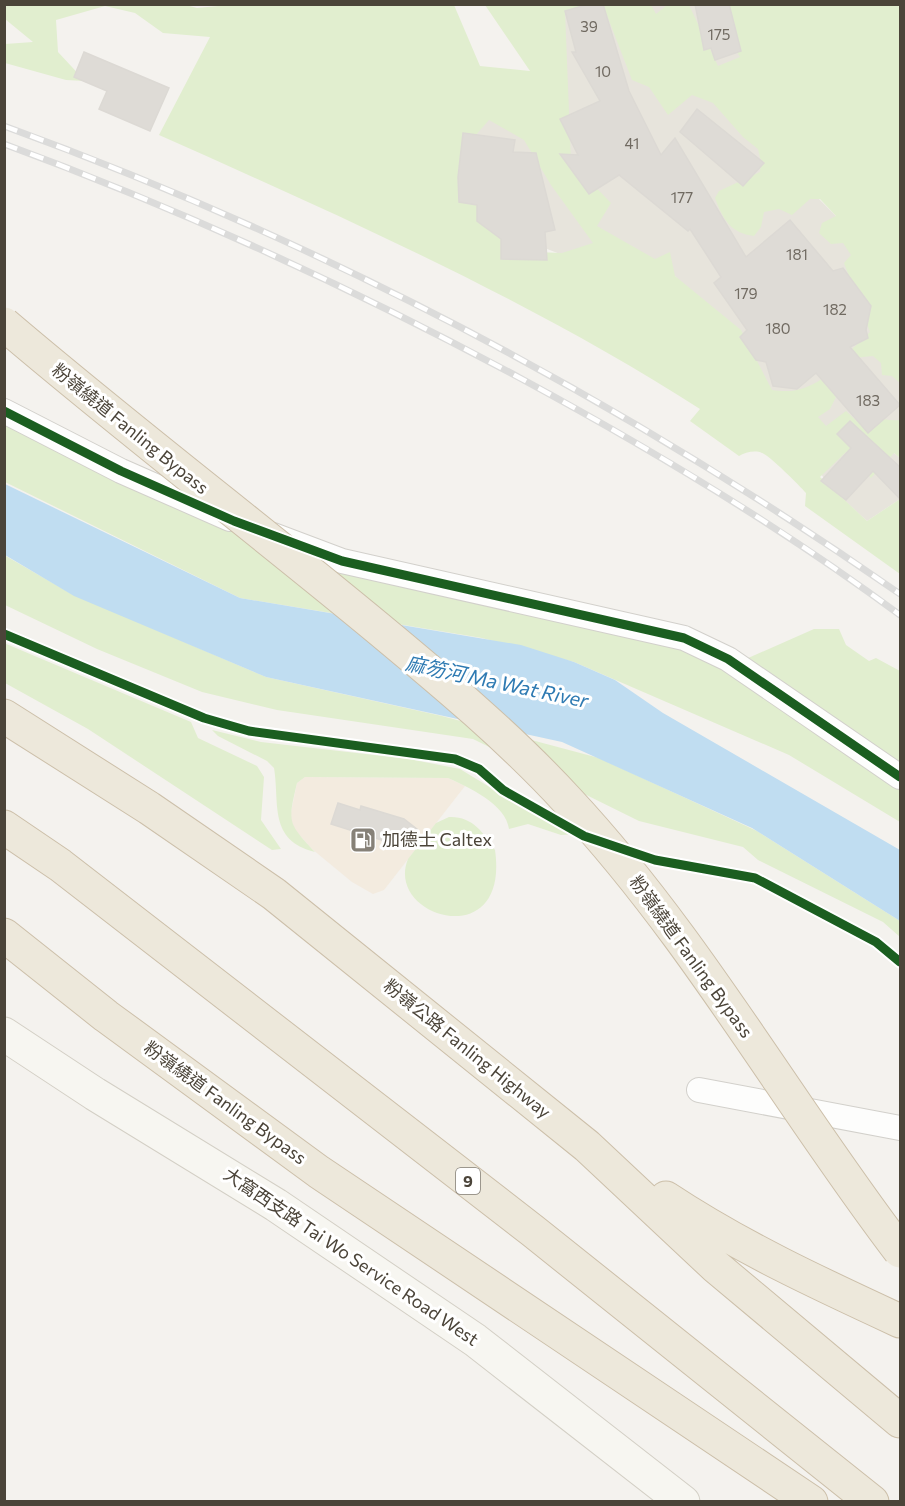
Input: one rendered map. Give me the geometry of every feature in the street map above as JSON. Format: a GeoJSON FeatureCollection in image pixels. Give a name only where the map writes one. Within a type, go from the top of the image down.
{"type":"FeatureCollection","features":[{"type":"Feature","properties":{"kind":"highway","name":"粉嶺繞道 Fanling Bypass"},"geometry":{"type":"LineString","coordinates":[[4,324],[95,402],[337,594],[456,693],[567,800],[648,895],[900,1251]]}},
{"type":"Feature","properties":{"kind":"highway","name":"粉嶺公路 Fanling Highway"},"geometry":{"type":"LineString","coordinates":[[4,716],[149,808],[274,894],[587,1146],[715,1266],[900,1421]]}},
{"type":"Feature","properties":{"kind":"highway","name":"9"},"geometry":{"type":"LineString","coordinates":[[4,827],[60,865],[524,1224],[872,1502]]}},
{"type":"Feature","properties":{"kind":"highway"},"geometry":{"type":"LineString","coordinates":[[4,841],[60,865]]}},
{"type":"Feature","properties":{"kind":"highway","name":"粉嶺繞道 Fanling Bypass"},"geometry":{"type":"LineString","coordinates":[[4,935],[106,1016],[319,1172],[811,1502]]}},
{"type":"Feature","properties":{"kind":"highway"},"geometry":{"type":"LineString","coordinates":[[587,1146],[707,1226],[804,1277],[900,1321]]}},
{"type":"Feature","properties":{"kind":"main road","name":"大窩西支路 Tai Wo Service Road West"},"geometry":{"type":"LineString","coordinates":[[4,1034],[95,1094],[276,1205],[447,1320],[512,1366],[682,1502]]}},
{"type":"Feature","properties":{"kind":"street"},"geometry":{"type":"LineString","coordinates":[[4,411],[121,471],[234,521],[342,561],[684,639],[728,659],[900,777]]}},
{"type":"Feature","properties":{"kind":"street"},"geometry":{"type":"LineString","coordinates":[[699,1090],[900,1128]]}},
{"type":"Feature","properties":{"kind":"shaded area"},"geometry":{"type":"Polygon","coordinates":[[[589,4],[726,5],[762,88],[812,192],[853,233],[900,321],[900,430],[894,453],[900,458],[900,499],[867,521],[832,489],[675,276],[560,254],[519,238],[461,151],[531,71],[565,11],[589,4]]]}},
{"type":"Feature","properties":{"kind":"shaded area","name":"加德士 Caltex"},"geometry":{"type":"Polygon","coordinates":[[[305,777],[448,778],[465,786],[384,890],[373,894],[352,882],[312,849],[295,830],[290,817],[297,783],[305,777]]]}},
{"type":"Feature","properties":{"kind":"green space"},"geometry":{"type":"Polygon","coordinates":[[[182,4],[197,8],[239,4],[454,5],[480,66],[530,71],[485,5],[589,5],[565,11],[571,162],[611,203],[597,226],[655,259],[670,252],[675,276],[741,330],[772,390],[798,390],[822,379],[836,397],[830,409],[818,417],[826,426],[846,411],[862,426],[877,419],[900,420],[900,458],[894,453],[871,478],[846,452],[820,477],[867,521],[900,499],[900,574],[805,506],[806,493],[771,459],[757,452],[739,456],[690,421],[700,409],[635,369],[503,296],[435,262],[159,135],[210,37],[163,33],[135,13],[105,6],[56,20],[58,52],[85,81],[66,80],[5,63],[5,44],[33,42],[5,19],[4,5],[182,4]],[[489,120],[461,152],[536,252],[562,253],[593,243],[551,185],[524,140],[489,120]]]}},
{"type":"Feature","properties":{"kind":"green space"},"geometry":{"type":"Polygon","coordinates":[[[603,5],[651,5],[656,14],[667,5],[689,5],[718,66],[740,57],[735,49],[723,5],[900,5],[900,383],[892,376],[882,375],[881,363],[873,356],[853,358],[850,351],[870,332],[844,263],[851,255],[843,243],[831,244],[819,233],[822,223],[836,216],[820,199],[810,199],[792,215],[779,209],[764,212],[761,227],[754,236],[739,232],[729,224],[721,213],[715,198],[719,191],[760,172],[761,162],[758,149],[743,137],[713,103],[692,95],[668,115],[649,87],[632,80],[603,5]]]}},
{"type":"Feature","properties":{"kind":"green space"},"geometry":{"type":"Polygon","coordinates":[[[4,411],[266,533],[684,638],[900,785],[900,822],[789,755],[574,662],[482,638],[240,598],[5,482],[4,411]]]}},
{"type":"Feature","properties":{"kind":"green space"},"geometry":{"type":"Polygon","coordinates":[[[4,555],[70,593],[266,677],[442,716],[599,758],[757,831],[900,921],[900,937],[883,922],[758,860],[743,847],[639,821],[473,739],[277,710],[202,692],[97,649],[5,605],[4,555]]]}},
{"type":"Feature","properties":{"kind":"green space"},"geometry":{"type":"Polygon","coordinates":[[[814,629],[839,629],[846,645],[869,661],[876,658],[900,671],[900,769],[746,659],[814,629]]]}},
{"type":"Feature","properties":{"kind":"green space"},"geometry":{"type":"Polygon","coordinates":[[[4,643],[191,722],[198,738],[257,766],[264,777],[261,820],[281,849],[272,850],[88,729],[5,683],[4,643]]]}},
{"type":"Feature","properties":{"kind":"green space"},"geometry":{"type":"Polygon","coordinates":[[[212,730],[261,742],[409,759],[460,769],[511,800],[579,834],[561,835],[528,824],[509,829],[506,820],[494,804],[448,778],[305,777],[297,783],[291,814],[299,834],[315,852],[300,846],[283,830],[277,807],[274,768],[267,761],[218,736],[212,730]]]}},
{"type":"Feature","properties":{"kind":"green space"},"geometry":{"type":"Polygon","coordinates":[[[449,817],[464,819],[476,826],[495,850],[495,883],[484,904],[468,914],[448,916],[429,909],[414,897],[405,880],[408,859],[436,823],[449,817]]]}},
{"type":"Feature","properties":{"kind":"water","name":"麻笏河 Ma Wat River"},"geometry":{"type":"Polygon","coordinates":[[[5,484],[240,598],[521,645],[574,662],[615,680],[663,713],[900,850],[900,921],[752,828],[562,742],[266,677],[74,596],[5,555],[5,484]]]}},
{"type":"Feature","properties":{"kind":"building"},"geometry":{"type":"Polygon","coordinates":[[[589,4],[603,4],[629,91],[661,155],[675,138],[746,257],[790,220],[833,271],[843,268],[871,306],[866,330],[868,338],[850,347],[900,405],[868,433],[816,373],[797,389],[773,386],[766,362],[756,360],[740,337],[747,330],[714,283],[721,277],[690,229],[688,231],[619,175],[589,194],[560,154],[578,155],[560,119],[600,101],[572,52],[576,52],[565,11],[589,4]]]}},
{"type":"Feature","properties":{"kind":"building"},"geometry":{"type":"Polygon","coordinates":[[[695,4],[729,4],[741,51],[715,60],[711,48],[704,50],[695,4]]]}},
{"type":"Feature","properties":{"kind":"building"},"geometry":{"type":"Polygon","coordinates":[[[84,52],[169,88],[150,131],[99,109],[107,91],[74,77],[84,52]]]}},
{"type":"Feature","properties":{"kind":"building"},"geometry":{"type":"Polygon","coordinates":[[[697,109],[764,163],[743,186],[680,132],[697,109]]]}},
{"type":"Feature","properties":{"kind":"building"},"geometry":{"type":"Polygon","coordinates":[[[463,133],[515,140],[513,152],[536,153],[555,230],[545,232],[547,260],[501,259],[501,239],[477,221],[477,205],[459,202],[458,177],[463,133]]]}},
{"type":"Feature","properties":{"kind":"building"},"geometry":{"type":"Polygon","coordinates":[[[850,421],[900,467],[900,499],[873,471],[846,500],[821,481],[851,448],[837,434],[850,421]]]}},
{"type":"Feature","properties":{"kind":"building"},"geometry":{"type":"Polygon","coordinates":[[[338,803],[360,810],[361,806],[404,819],[417,829],[400,849],[391,843],[331,824],[338,803]]]}},
{"type":"Feature","properties":{"kind":"railway"},"geometry":{"type":"LineString","coordinates":[[4,126],[123,171],[240,221],[355,274],[468,331],[688,456],[795,523],[900,594]]}},
{"type":"Feature","properties":{"kind":"railway"},"geometry":{"type":"LineString","coordinates":[[4,144],[136,195],[266,252],[394,313],[520,378],[714,490],[808,550],[900,615]]}},
{"type":"Feature","properties":{"kind":"cycle path"},"geometry":{"type":"LineString","coordinates":[[4,411],[121,471],[234,521],[342,561],[684,638],[728,659],[900,777]]}},
{"type":"Feature","properties":{"kind":"cycle path"},"geometry":{"type":"LineString","coordinates":[[4,634],[204,718],[249,731],[455,759],[479,769],[503,790],[584,836],[655,860],[755,878],[876,942],[900,962]]}},
{"type":"Feature","properties":{"kind":"place","name":"加德士 Caltex"},"geometry":{"type":"Point","coordinates":[363,840]}}]}
